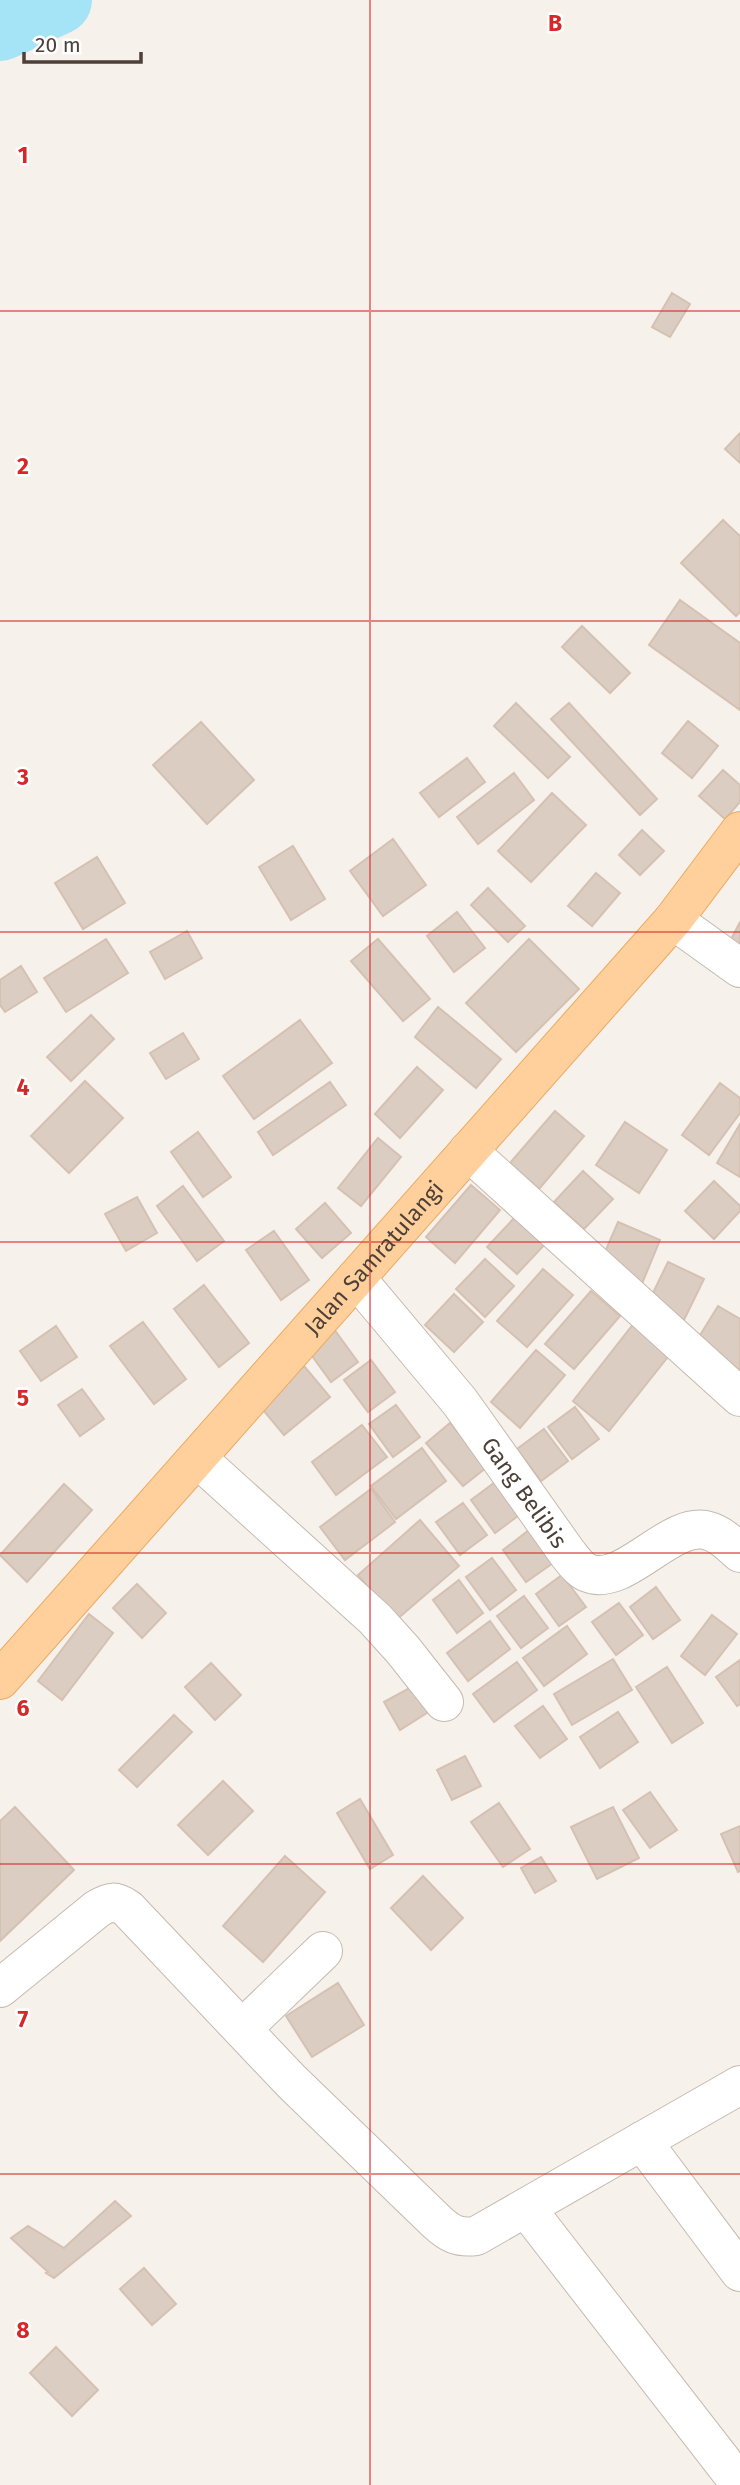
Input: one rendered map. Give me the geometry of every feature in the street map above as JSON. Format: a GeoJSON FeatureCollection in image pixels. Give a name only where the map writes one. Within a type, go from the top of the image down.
{"type":"FeatureCollection","features":[{"type":"Feature","properties":{"kind":"main road","name":"Jalan Samratulangi"},"geometry":{"type":"LineString","coordinates":[[0,1680],[673,920],[740,831]]}},
{"type":"Feature","properties":{"kind":"street"},"geometry":{"type":"LineString","coordinates":[[673,920],[740,968]]}},
{"type":"Feature","properties":{"kind":"street"},"geometry":{"type":"LineString","coordinates":[[468,1151],[740,1397]]}},
{"type":"Feature","properties":{"kind":"street","name":"Gang Belibis"},"geometry":{"type":"LineString","coordinates":[[356,1278],[460,1402],[568,1554],[585,1573],[600,1576],[617,1570],[686,1532],[706,1530],[722,1537],[740,1553]]}},
{"type":"Feature","properties":{"kind":"street"},"geometry":{"type":"LineString","coordinates":[[197,1458],[375,1619],[444,1702]]}},
{"type":"Feature","properties":{"kind":"street"},"geometry":{"type":"LineString","coordinates":[[0,1988],[97,1909],[111,1901],[118,1902],[128,1909],[301,2090],[452,2235],[476,2236],[740,2085]]}},
{"type":"Feature","properties":{"kind":"street"},"geometry":{"type":"LineString","coordinates":[[242,2029],[323,1951]]}},
{"type":"Feature","properties":{"kind":"street"},"geometry":{"type":"LineString","coordinates":[[642,2141],[740,2272]]}},
{"type":"Feature","properties":{"kind":"street"},"geometry":{"type":"LineString","coordinates":[[526,2208],[740,2484]]}},
{"type":"Feature","properties":{"kind":"building"},"geometry":{"type":"Polygon","coordinates":[[[672,293],[690,304],[670,337],[652,327],[672,293]]]}},
{"type":"Feature","properties":{"kind":"building"},"geometry":{"type":"Polygon","coordinates":[[[740,433],[740,463],[725,449],[740,433]]]}},
{"type":"Feature","properties":{"kind":"building"},"geometry":{"type":"Polygon","coordinates":[[[723,520],[740,536],[740,612],[736,616],[681,563],[723,520]]]}},
{"type":"Feature","properties":{"kind":"building"},"geometry":{"type":"Polygon","coordinates":[[[680,600],[740,643],[740,710],[649,645],[680,600]]]}},
{"type":"Feature","properties":{"kind":"building"},"geometry":{"type":"Polygon","coordinates":[[[582,626],[630,673],[610,693],[562,647],[582,626]]]}},
{"type":"Feature","properties":{"kind":"building"},"geometry":{"type":"Polygon","coordinates":[[[516,703],[570,757],[548,778],[494,726],[516,703]]]}},
{"type":"Feature","properties":{"kind":"building"},"geometry":{"type":"Polygon","coordinates":[[[569,703],[657,799],[640,815],[551,719],[569,703]]]}},
{"type":"Feature","properties":{"kind":"building"},"geometry":{"type":"Polygon","coordinates":[[[688,721],[718,746],[692,778],[662,753],[688,721]]]}},
{"type":"Feature","properties":{"kind":"building"},"geometry":{"type":"Polygon","coordinates":[[[201,722],[254,780],[207,824],[153,765],[201,722]]]}},
{"type":"Feature","properties":{"kind":"building"},"geometry":{"type":"Polygon","coordinates":[[[467,758],[485,782],[439,817],[420,793],[467,758]]]}},
{"type":"Feature","properties":{"kind":"building"},"geometry":{"type":"Polygon","coordinates":[[[723,770],[740,785],[740,802],[725,819],[699,796],[723,770]]]}},
{"type":"Feature","properties":{"kind":"building"},"geometry":{"type":"Polygon","coordinates":[[[514,773],[534,800],[478,844],[457,817],[514,773]]]}},
{"type":"Feature","properties":{"kind":"building"},"geometry":{"type":"Polygon","coordinates":[[[552,793],[586,825],[531,882],[498,851],[552,793]]]}},
{"type":"Feature","properties":{"kind":"building"},"geometry":{"type":"Polygon","coordinates":[[[642,830],[664,851],[640,875],[619,855],[642,830]]]}},
{"type":"Feature","properties":{"kind":"building"},"geometry":{"type":"Polygon","coordinates":[[[393,839],[426,885],[383,916],[350,871],[393,839]]]}},
{"type":"Feature","properties":{"kind":"building"},"geometry":{"type":"Polygon","coordinates":[[[293,846],[325,899],[291,920],[259,867],[293,846]]]}},
{"type":"Feature","properties":{"kind":"building"},"geometry":{"type":"Polygon","coordinates":[[[97,857],[125,903],[83,929],[55,883],[97,857]]]}},
{"type":"Feature","properties":{"kind":"building"},"geometry":{"type":"Polygon","coordinates":[[[596,873],[620,893],[592,926],[568,906],[596,873]]]}},
{"type":"Feature","properties":{"kind":"building"},"geometry":{"type":"Polygon","coordinates":[[[488,888],[525,926],[508,942],[471,905],[488,888]]]}},
{"type":"Feature","properties":{"kind":"building"},"geometry":{"type":"Polygon","coordinates":[[[457,912],[485,948],[454,972],[427,936],[457,912]]]}},
{"type":"Feature","properties":{"kind":"building"},"geometry":{"type":"Polygon","coordinates":[[[740,922],[740,951],[728,945],[740,922]]]}},
{"type":"Feature","properties":{"kind":"building"},"geometry":{"type":"Polygon","coordinates":[[[187,931],[202,958],[165,979],[150,952],[187,931]]]}},
{"type":"Feature","properties":{"kind":"building"},"geometry":{"type":"Polygon","coordinates":[[[106,939],[128,973],[66,1012],[44,978],[106,939]]]}},
{"type":"Feature","properties":{"kind":"building"},"geometry":{"type":"Polygon","coordinates":[[[378,939],[430,999],[403,1021],[351,961],[378,939]]]}},
{"type":"Feature","properties":{"kind":"building"},"geometry":{"type":"Polygon","coordinates":[[[529,939],[579,989],[516,1052],[466,1003],[529,939]]]}},
{"type":"Feature","properties":{"kind":"building"},"geometry":{"type":"Polygon","coordinates":[[[21,966],[37,992],[5,1012],[0,1005],[0,980],[21,966]]]}},
{"type":"Feature","properties":{"kind":"building"},"geometry":{"type":"Polygon","coordinates":[[[438,1007],[501,1059],[476,1088],[415,1037],[438,1007]]]}},
{"type":"Feature","properties":{"kind":"building"},"geometry":{"type":"Polygon","coordinates":[[[91,1015],[114,1039],[71,1081],[47,1057],[91,1015]]]}},
{"type":"Feature","properties":{"kind":"building"},"geometry":{"type":"Polygon","coordinates":[[[300,1020],[332,1063],[254,1119],[223,1076],[300,1020]]]}},
{"type":"Feature","properties":{"kind":"building"},"geometry":{"type":"Polygon","coordinates":[[[183,1033],[199,1059],[166,1079],[150,1053],[183,1033]]]}},
{"type":"Feature","properties":{"kind":"building"},"geometry":{"type":"Polygon","coordinates":[[[417,1067],[443,1090],[400,1138],[375,1114],[417,1067]]]}},
{"type":"Feature","properties":{"kind":"building"},"geometry":{"type":"Polygon","coordinates":[[[85,1081],[123,1118],[69,1173],[31,1136],[85,1081]]]}},
{"type":"Feature","properties":{"kind":"building"},"geometry":{"type":"Polygon","coordinates":[[[330,1082],[346,1105],[273,1155],[258,1132],[330,1082]]]}},
{"type":"Feature","properties":{"kind":"building"},"geometry":{"type":"Polygon","coordinates":[[[720,1083],[740,1098],[740,1113],[709,1155],[682,1135],[720,1083]]]}},
{"type":"Feature","properties":{"kind":"building"},"geometry":{"type":"Polygon","coordinates":[[[555,1111],[584,1136],[539,1189],[510,1163],[555,1111]]]}},
{"type":"Feature","properties":{"kind":"building"},"geometry":{"type":"Polygon","coordinates":[[[625,1122],[667,1150],[639,1193],[596,1165],[625,1122]]]}},
{"type":"Feature","properties":{"kind":"building"},"geometry":{"type":"Polygon","coordinates":[[[740,1124],[740,1177],[717,1163],[740,1124]]]}},
{"type":"Feature","properties":{"kind":"building"},"geometry":{"type":"Polygon","coordinates":[[[198,1132],[231,1177],[203,1197],[171,1152],[198,1132]]]}},
{"type":"Feature","properties":{"kind":"building"},"geometry":{"type":"Polygon","coordinates":[[[378,1138],[401,1157],[361,1206],[338,1188],[378,1138]]]}},
{"type":"Feature","properties":{"kind":"building"},"geometry":{"type":"Polygon","coordinates":[[[583,1171],[613,1199],[584,1229],[554,1202],[583,1171]]]}},
{"type":"Feature","properties":{"kind":"building"},"geometry":{"type":"Polygon","coordinates":[[[714,1181],[740,1206],[740,1211],[714,1239],[685,1211],[714,1181]]]}},
{"type":"Feature","properties":{"kind":"building"},"geometry":{"type":"Polygon","coordinates":[[[471,1185],[500,1210],[455,1263],[426,1237],[471,1185]]]}},
{"type":"Feature","properties":{"kind":"building"},"geometry":{"type":"Polygon","coordinates":[[[183,1186],[224,1241],[197,1261],[157,1206],[183,1186]]]}},
{"type":"Feature","properties":{"kind":"building"},"geometry":{"type":"Polygon","coordinates":[[[137,1197],[157,1233],[126,1251],[105,1214],[137,1197]]]}},
{"type":"Feature","properties":{"kind":"building"},"geometry":{"type":"Polygon","coordinates":[[[325,1203],[351,1233],[322,1258],[296,1229],[325,1203]]]}},
{"type":"Feature","properties":{"kind":"building"},"geometry":{"type":"Polygon","coordinates":[[[516,1216],[546,1243],[517,1274],[487,1247],[516,1216]]]}},
{"type":"Feature","properties":{"kind":"building"},"geometry":{"type":"Polygon","coordinates":[[[618,1222],[660,1240],[641,1286],[598,1268],[618,1222]]]}},
{"type":"Feature","properties":{"kind":"building"},"geometry":{"type":"Polygon","coordinates":[[[274,1231],[309,1280],[281,1300],[246,1250],[274,1231]]]}},
{"type":"Feature","properties":{"kind":"building"},"geometry":{"type":"Polygon","coordinates":[[[485,1259],[514,1286],[485,1317],[456,1289],[485,1259]]]}},
{"type":"Feature","properties":{"kind":"building"},"geometry":{"type":"Polygon","coordinates":[[[668,1262],[704,1279],[684,1320],[648,1303],[668,1262]]]}},
{"type":"Feature","properties":{"kind":"building"},"geometry":{"type":"Polygon","coordinates":[[[543,1269],[573,1295],[527,1347],[497,1321],[543,1269]]]}},
{"type":"Feature","properties":{"kind":"building"},"geometry":{"type":"Polygon","coordinates":[[[204,1285],[249,1343],[219,1367],[174,1309],[204,1285]]]}},
{"type":"Feature","properties":{"kind":"building"},"geometry":{"type":"Polygon","coordinates":[[[591,1291],[620,1316],[574,1369],[545,1344],[591,1291]]]}},
{"type":"Feature","properties":{"kind":"building"},"geometry":{"type":"Polygon","coordinates":[[[454,1294],[483,1322],[454,1352],[425,1325],[454,1294]]]}},
{"type":"Feature","properties":{"kind":"building"},"geometry":{"type":"Polygon","coordinates":[[[718,1306],[740,1319],[740,1374],[694,1345],[718,1306]]]}},
{"type":"Feature","properties":{"kind":"building"},"geometry":{"type":"Polygon","coordinates":[[[638,1318],[675,1348],[609,1431],[573,1401],[638,1318]]]}},
{"type":"Feature","properties":{"kind":"building"},"geometry":{"type":"Polygon","coordinates":[[[143,1322],[186,1379],[154,1404],[110,1346],[143,1322]]]}},
{"type":"Feature","properties":{"kind":"building"},"geometry":{"type":"Polygon","coordinates":[[[56,1326],[77,1357],[41,1381],[20,1351],[56,1326]]]}},
{"type":"Feature","properties":{"kind":"building"},"geometry":{"type":"Polygon","coordinates":[[[334,1329],[358,1362],[331,1382],[307,1349],[334,1329]]]}},
{"type":"Feature","properties":{"kind":"building"},"geometry":{"type":"Polygon","coordinates":[[[536,1350],[565,1375],[520,1428],[491,1402],[536,1350]]]}},
{"type":"Feature","properties":{"kind":"building"},"geometry":{"type":"Polygon","coordinates":[[[371,1360],[395,1392],[368,1412],[344,1380],[371,1360]]]}},
{"type":"Feature","properties":{"kind":"building"},"geometry":{"type":"Polygon","coordinates":[[[304,1366],[330,1397],[284,1435],[258,1404],[304,1366]]]}},
{"type":"Feature","properties":{"kind":"building"},"geometry":{"type":"Polygon","coordinates":[[[82,1389],[104,1419],[80,1436],[58,1405],[82,1389]]]}},
{"type":"Feature","properties":{"kind":"building"},"geometry":{"type":"Polygon","coordinates":[[[396,1405],[420,1437],[393,1457],[369,1424],[396,1405]]]}},
{"type":"Feature","properties":{"kind":"building"},"geometry":{"type":"Polygon","coordinates":[[[575,1407],[599,1439],[572,1459],[548,1427],[575,1407]]]}},
{"type":"Feature","properties":{"kind":"building"},"geometry":{"type":"Polygon","coordinates":[[[450,1423],[487,1467],[463,1486],[426,1443],[450,1423]]]}},
{"type":"Feature","properties":{"kind":"building"},"geometry":{"type":"Polygon","coordinates":[[[362,1425],[387,1457],[336,1495],[312,1462],[362,1425]]]}},
{"type":"Feature","properties":{"kind":"building"},"geometry":{"type":"Polygon","coordinates":[[[544,1429],[568,1461],[541,1481],[517,1449],[544,1429]]]}},
{"type":"Feature","properties":{"kind":"building"},"geometry":{"type":"Polygon","coordinates":[[[422,1448],[446,1481],[396,1519],[371,1486],[422,1448]]]}},
{"type":"Feature","properties":{"kind":"building"},"geometry":{"type":"Polygon","coordinates":[[[498,1480],[522,1513],[495,1533],[471,1500],[498,1480]]]}},
{"type":"Feature","properties":{"kind":"building"},"geometry":{"type":"Polygon","coordinates":[[[64,1484],[92,1510],[27,1582],[0,1555],[64,1484]]]}},
{"type":"Feature","properties":{"kind":"building"},"geometry":{"type":"Polygon","coordinates":[[[371,1489],[395,1522],[345,1560],[320,1527],[371,1489]]]}},
{"type":"Feature","properties":{"kind":"building"},"geometry":{"type":"Polygon","coordinates":[[[463,1503],[487,1535],[460,1555],[436,1522],[463,1503]]]}},
{"type":"Feature","properties":{"kind":"building"},"geometry":{"type":"Polygon","coordinates":[[[420,1520],[459,1566],[396,1620],[358,1575],[420,1520]]]}},
{"type":"Feature","properties":{"kind":"building"},"geometry":{"type":"Polygon","coordinates":[[[529,1530],[553,1563],[526,1582],[503,1550],[529,1530]]]}},
{"type":"Feature","properties":{"kind":"building"},"geometry":{"type":"Polygon","coordinates":[[[492,1558],[516,1590],[490,1610],[466,1577],[492,1558]]]}},
{"type":"Feature","properties":{"kind":"building"},"geometry":{"type":"Polygon","coordinates":[[[562,1575],[586,1607],[559,1626],[536,1594],[562,1575]]]}},
{"type":"Feature","properties":{"kind":"building"},"geometry":{"type":"Polygon","coordinates":[[[459,1580],[483,1613],[457,1633],[433,1600],[459,1580]]]}},
{"type":"Feature","properties":{"kind":"building"},"geometry":{"type":"Polygon","coordinates":[[[137,1584],[166,1613],[142,1638],[113,1608],[137,1584]]]}},
{"type":"Feature","properties":{"kind":"building"},"geometry":{"type":"Polygon","coordinates":[[[656,1587],[680,1620],[653,1639],[630,1607],[656,1587]]]}},
{"type":"Feature","properties":{"kind":"building"},"geometry":{"type":"Polygon","coordinates":[[[524,1596],[548,1628],[521,1648],[497,1616],[524,1596]]]}},
{"type":"Feature","properties":{"kind":"building"},"geometry":{"type":"Polygon","coordinates":[[[619,1603],[643,1635],[616,1655],[592,1622],[619,1603]]]}},
{"type":"Feature","properties":{"kind":"building"},"geometry":{"type":"Polygon","coordinates":[[[89,1614],[113,1633],[62,1700],[38,1681],[89,1614]]]}},
{"type":"Feature","properties":{"kind":"building"},"geometry":{"type":"Polygon","coordinates":[[[712,1615],[737,1634],[705,1675],[681,1656],[712,1615]]]}},
{"type":"Feature","properties":{"kind":"building"},"geometry":{"type":"Polygon","coordinates":[[[490,1621],[510,1649],[468,1681],[447,1653],[490,1621]]]}},
{"type":"Feature","properties":{"kind":"building"},"geometry":{"type":"Polygon","coordinates":[[[567,1626],[587,1654],[544,1686],[523,1658],[567,1626]]]}},
{"type":"Feature","properties":{"kind":"building"},"geometry":{"type":"Polygon","coordinates":[[[613,1659],[632,1690],[572,1725],[554,1694],[613,1659]]]}},
{"type":"Feature","properties":{"kind":"building"},"geometry":{"type":"Polygon","coordinates":[[[740,1660],[740,1704],[737,1706],[716,1677],[740,1660]]]}},
{"type":"Feature","properties":{"kind":"building"},"geometry":{"type":"Polygon","coordinates":[[[517,1662],[537,1690],[494,1722],[473,1694],[517,1662]]]}},
{"type":"Feature","properties":{"kind":"building"},"geometry":{"type":"Polygon","coordinates":[[[211,1663],[241,1695],[215,1720],[185,1687],[211,1663]]]}},
{"type":"Feature","properties":{"kind":"building"},"geometry":{"type":"Polygon","coordinates":[[[667,1667],[703,1723],[672,1743],[636,1687],[667,1667]]]}},
{"type":"Feature","properties":{"kind":"building"},"geometry":{"type":"Polygon","coordinates":[[[415,1685],[430,1711],[400,1730],[384,1702],[415,1685]]]}},
{"type":"Feature","properties":{"kind":"building"},"geometry":{"type":"Polygon","coordinates":[[[543,1706],[567,1739],[540,1758],[515,1726],[543,1706]]]}},
{"type":"Feature","properties":{"kind":"building"},"geometry":{"type":"Polygon","coordinates":[[[618,1712],[638,1742],[600,1768],[580,1737],[618,1712]]]}},
{"type":"Feature","properties":{"kind":"building"},"geometry":{"type":"Polygon","coordinates":[[[174,1715],[192,1732],[137,1787],[119,1770],[174,1715]]]}},
{"type":"Feature","properties":{"kind":"building"},"geometry":{"type":"Polygon","coordinates":[[[465,1756],[481,1786],[452,1800],[437,1770],[465,1756]]]}},
{"type":"Feature","properties":{"kind":"building"},"geometry":{"type":"Polygon","coordinates":[[[223,1781],[253,1811],[208,1855],[178,1825],[223,1781]]]}},
{"type":"Feature","properties":{"kind":"building"},"geometry":{"type":"Polygon","coordinates":[[[650,1792],[677,1830],[650,1848],[623,1810],[650,1792]]]}},
{"type":"Feature","properties":{"kind":"building"},"geometry":{"type":"Polygon","coordinates":[[[360,1799],[393,1855],[370,1869],[337,1813],[360,1799]]]}},
{"type":"Feature","properties":{"kind":"building"},"geometry":{"type":"Polygon","coordinates":[[[499,1803],[530,1849],[503,1867],[471,1822],[499,1803]]]}},
{"type":"Feature","properties":{"kind":"building"},"geometry":{"type":"Polygon","coordinates":[[[15,1807],[74,1870],[0,1941],[0,1821],[15,1807]]]}},
{"type":"Feature","properties":{"kind":"building"},"geometry":{"type":"Polygon","coordinates":[[[613,1807],[639,1858],[597,1879],[571,1827],[613,1807]]]}},
{"type":"Feature","properties":{"kind":"building"},"geometry":{"type":"Polygon","coordinates":[[[740,1826],[740,1871],[738,1872],[721,1834],[740,1826]]]}},
{"type":"Feature","properties":{"kind":"building"},"geometry":{"type":"Polygon","coordinates":[[[285,1856],[325,1892],[263,1962],[223,1926],[285,1856]]]}},
{"type":"Feature","properties":{"kind":"building"},"geometry":{"type":"Polygon","coordinates":[[[541,1857],[556,1881],[535,1893],[521,1868],[541,1857]]]}},
{"type":"Feature","properties":{"kind":"building"},"geometry":{"type":"Polygon","coordinates":[[[423,1876],[463,1918],[431,1950],[391,1908],[423,1876]]]}},
{"type":"Feature","properties":{"kind":"building"},"geometry":{"type":"Polygon","coordinates":[[[338,1983],[364,2025],[312,2057],[286,2016],[338,1983]]]}},
{"type":"Feature","properties":{"kind":"building"},"geometry":{"type":"Polygon","coordinates":[[[115,2201],[131,2216],[54,2278],[11,2238],[28,2226],[64,2248],[115,2201]]]}},
{"type":"Feature","properties":{"kind":"building"},"geometry":{"type":"Polygon","coordinates":[[[144,2268],[176,2304],[152,2325],[120,2289],[144,2268]]]}},
{"type":"Feature","properties":{"kind":"building"},"geometry":{"type":"Polygon","coordinates":[[[56,2347],[98,2390],[72,2416],[30,2373],[56,2347]]]}},
{"type":"Feature","properties":{"kind":"waterway"},"geometry":{"type":"LineString","coordinates":[[0,26],[57,0]]}}]}
